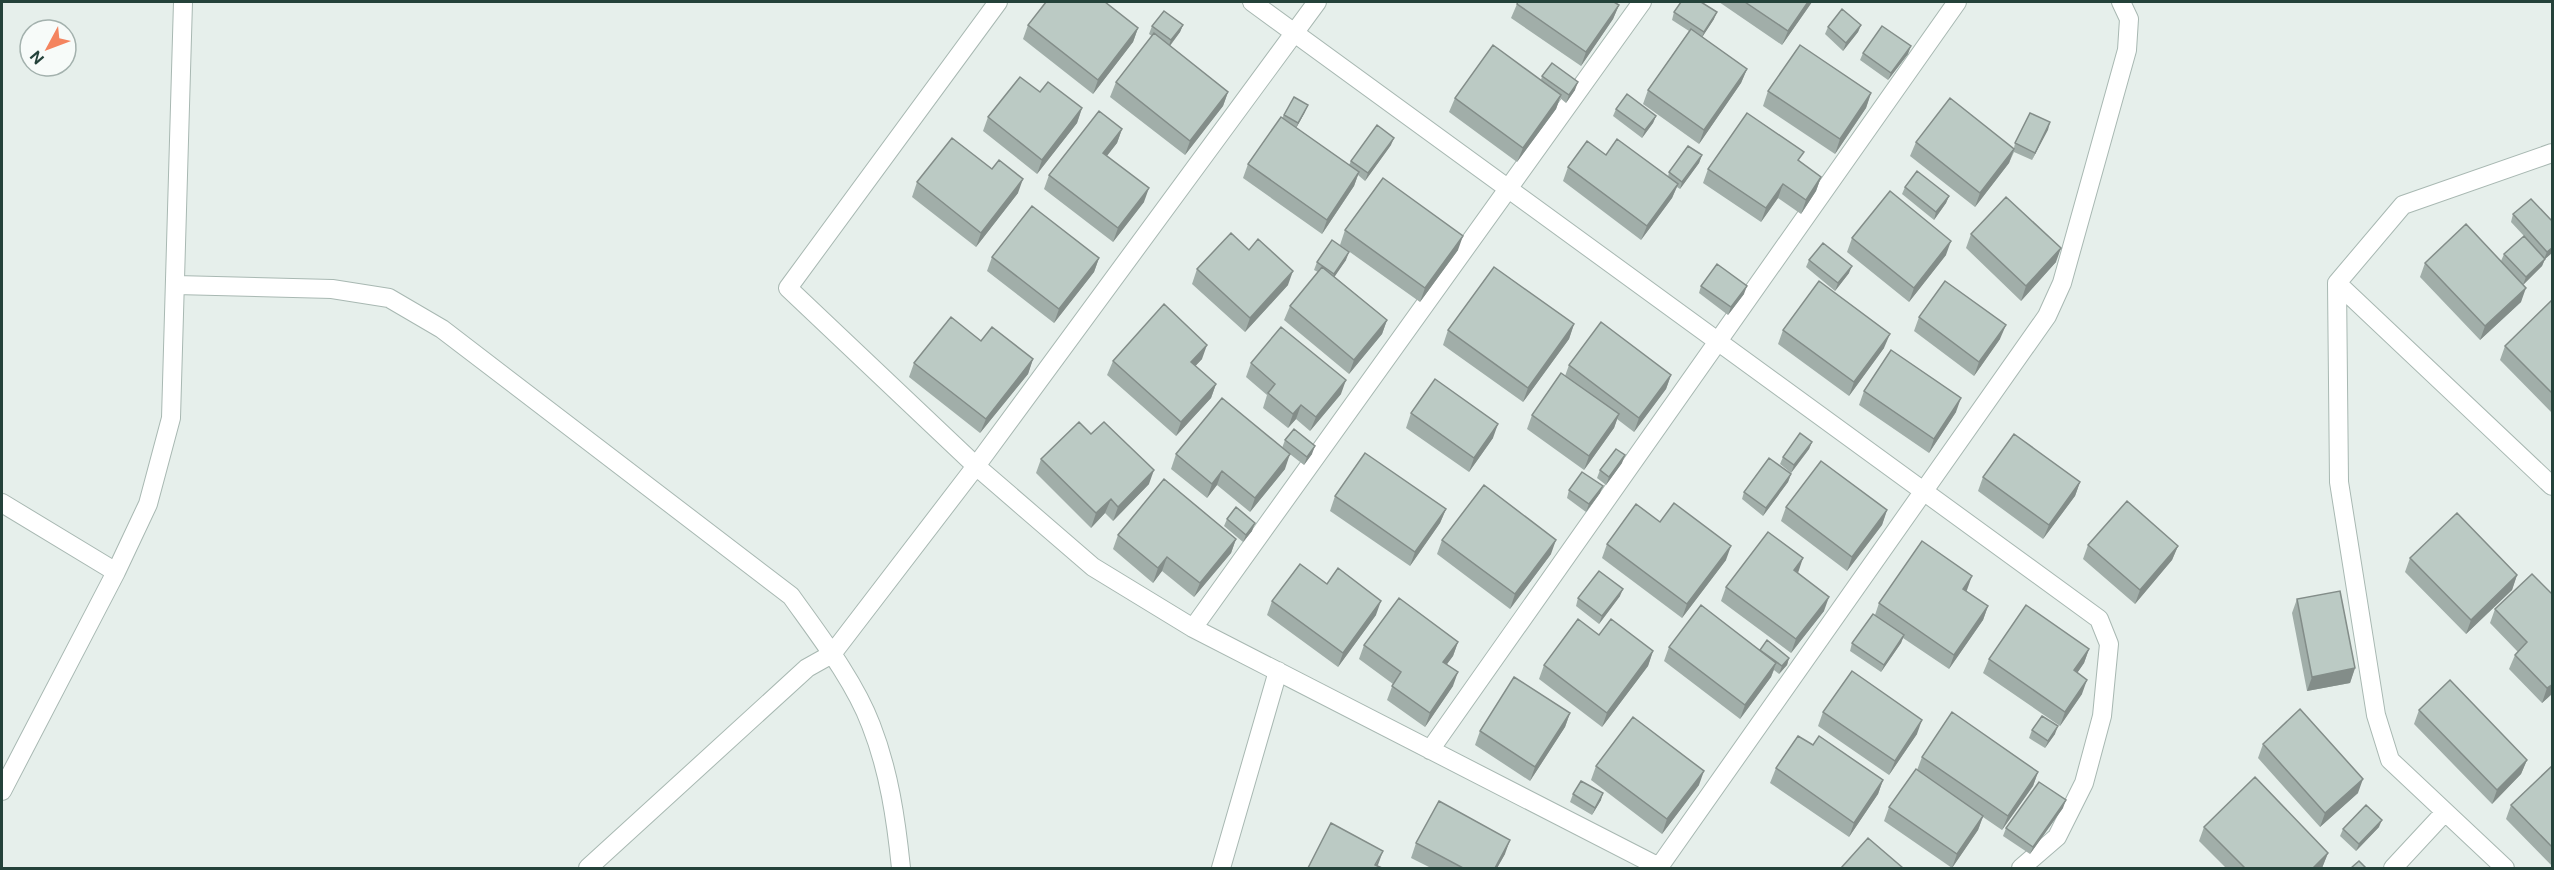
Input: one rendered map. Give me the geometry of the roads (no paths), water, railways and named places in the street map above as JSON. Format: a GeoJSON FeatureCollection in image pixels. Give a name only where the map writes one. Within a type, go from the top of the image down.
{"type":"FeatureCollection","features":[{"type":"Feature","properties":{"kind":"street"},"geometry":{"type":"LineString","coordinates":[[2,791],[116,572],[148,504],[171,418],[183,2]]}},
{"type":"Feature","properties":{"kind":"street"},"geometry":{"type":"LineString","coordinates":[[998,2],[788,288],[976,466],[1093,567],[1193,628],[1660,868],[2046,316],[2062,283],[2127,50],[2129,19],[2121,2]]}},
{"type":"Feature","properties":{"kind":"street"},"geometry":{"type":"LineString","coordinates":[[1252,2],[2098,619],[2109,644],[2102,716],[2084,783],[2057,837],[2021,868]]}},
{"type":"Feature","properties":{"kind":"street"},"geometry":{"type":"LineString","coordinates":[[588,868],[807,668],[832,654],[976,466],[1317,2]]}},
{"type":"Feature","properties":{"kind":"street"},"geometry":{"type":"LineString","coordinates":[[1193,628],[1642,2]]}},
{"type":"Feature","properties":{"kind":"street"},"geometry":{"type":"LineString","coordinates":[[1430,750],[1957,2]]}},
{"type":"Feature","properties":{"kind":"street"},"geometry":{"type":"LineString","coordinates":[[2505,868],[2390,760],[2376,715],[2339,482],[2337,283],[2403,204],[2553,153]]}},
{"type":"Feature","properties":{"kind":"street"},"geometry":{"type":"LineString","coordinates":[[2337,283],[2553,486]]}},
{"type":"Feature","properties":{"kind":"street"},"geometry":{"type":"LineString","coordinates":[[176,285],[332,289],[389,298],[442,329],[790,596],[832,654],[871,723],[895,808],[901,868]]}},
{"type":"Feature","properties":{"kind":"street"},"geometry":{"type":"LineString","coordinates":[[2,503],[116,572]]}},
{"type":"Feature","properties":{"kind":"street"},"geometry":{"type":"LineString","coordinates":[[1221,868],[1278,671]]}},
{"type":"Feature","properties":{"kind":"street"},"geometry":{"type":"LineString","coordinates":[[2393,868],[2445,812]]}}]}
